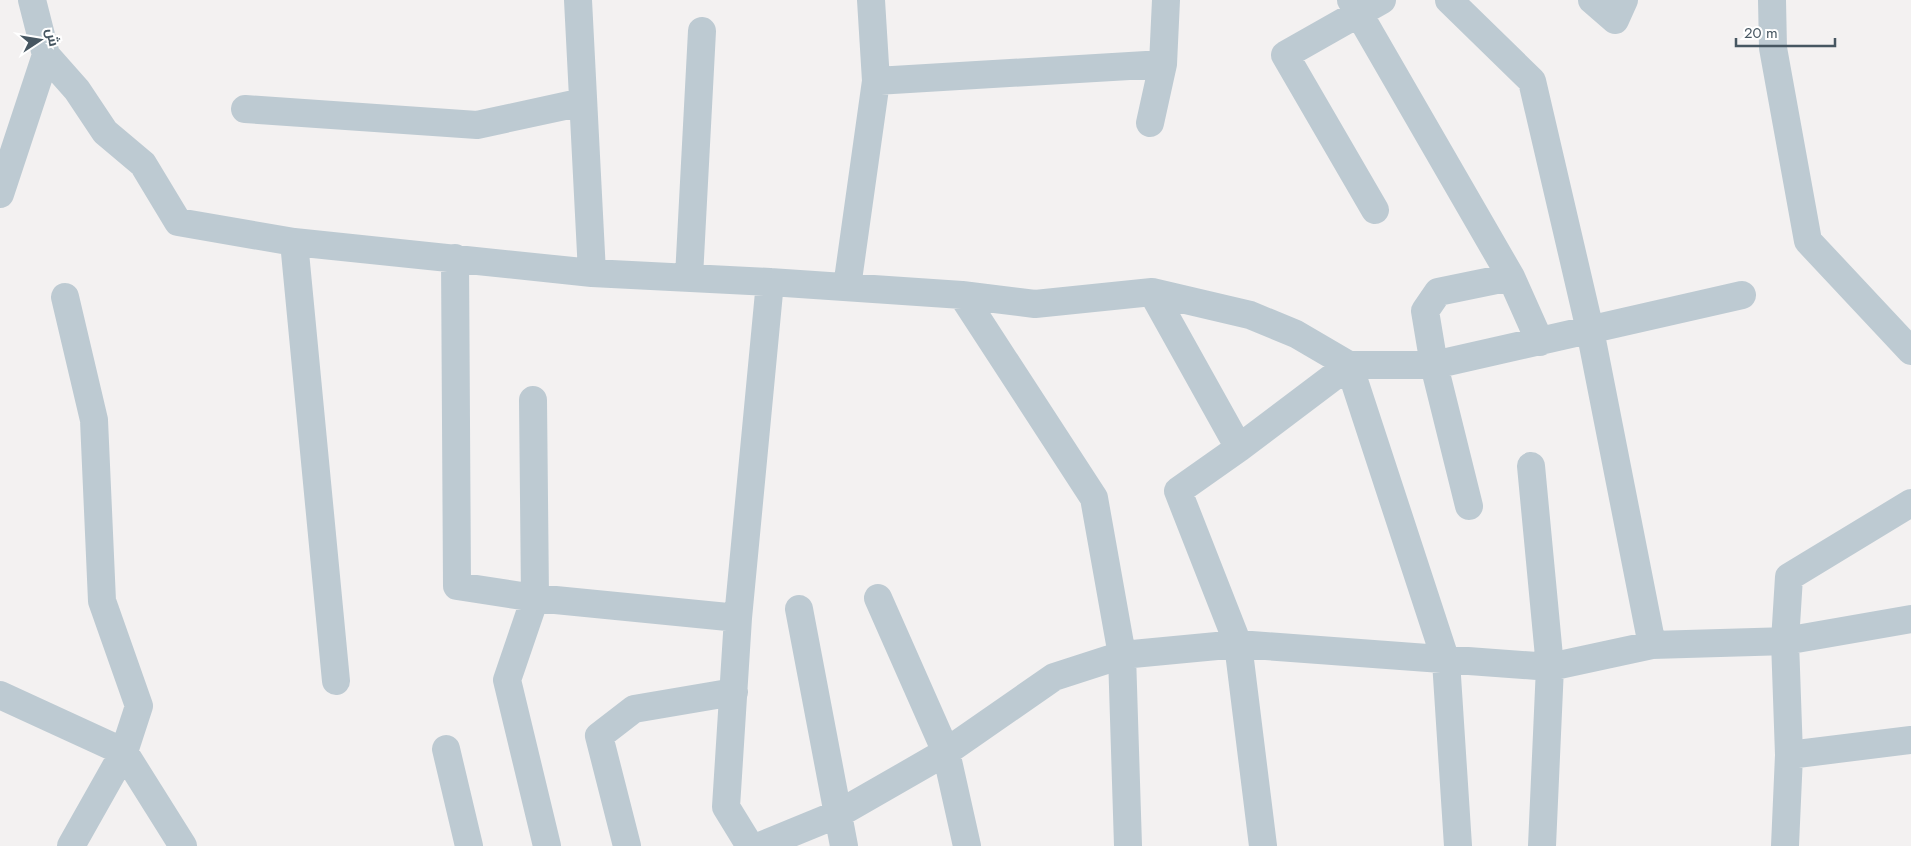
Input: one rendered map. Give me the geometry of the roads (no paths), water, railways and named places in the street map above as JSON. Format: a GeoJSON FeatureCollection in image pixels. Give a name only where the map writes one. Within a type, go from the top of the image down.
{"type":"FeatureCollection","features":[{"type":"Feature","properties":{"kind":"street"},"geometry":{"type":"LineString","coordinates":[[32,0],[46,56],[76,90],[105,132],[143,164],[178,222],[294,242],[592,273],[770,282],[962,296],[1035,304],[1152,292],[1250,315],[1296,334],[1349,364],[1434,365],[1742,295]]}},
{"type":"Feature","properties":{"kind":"street"},"geometry":{"type":"LineString","coordinates":[[578,0],[592,273]]}},
{"type":"Feature","properties":{"kind":"street"},"geometry":{"type":"LineString","coordinates":[[847,288],[876,81],[871,0]]}},
{"type":"Feature","properties":{"kind":"street"},"geometry":{"type":"LineString","coordinates":[[1150,123],[1163,64],[1166,0]]}},
{"type":"Feature","properties":{"kind":"street"},"geometry":{"type":"LineString","coordinates":[[1449,0],[1532,81],[1590,330],[1652,645]]}},
{"type":"Feature","properties":{"kind":"street"},"geometry":{"type":"LineString","coordinates":[[1592,0],[1615,20],[1624,0]]}},
{"type":"Feature","properties":{"kind":"street"},"geometry":{"type":"LineString","coordinates":[[1772,0],[1773,48],[1808,241],[1911,351]]}},
{"type":"Feature","properties":{"kind":"street"},"geometry":{"type":"LineString","coordinates":[[1375,210],[1284,55],[1364,4],[1511,277],[1540,342]]}},
{"type":"Feature","properties":{"kind":"street"},"geometry":{"type":"LineString","coordinates":[[689,278],[702,31]]}},
{"type":"Feature","properties":{"kind":"street"},"geometry":{"type":"LineString","coordinates":[[0,194],[46,56]]}},
{"type":"Feature","properties":{"kind":"street"},"geometry":{"type":"LineString","coordinates":[[876,81],[1163,64]]}},
{"type":"Feature","properties":{"kind":"street"},"geometry":{"type":"LineString","coordinates":[[245,109],[477,125],[583,102]]}},
{"type":"Feature","properties":{"kind":"street"},"geometry":{"type":"LineString","coordinates":[[294,242],[336,681]]}},
{"type":"Feature","properties":{"kind":"street"},"geometry":{"type":"LineString","coordinates":[[455,258],[457,586],[535,598],[738,618]]}},
{"type":"Feature","properties":{"kind":"street"},"geometry":{"type":"LineString","coordinates":[[1468,506],[1434,365],[1425,311],[1438,292],[1511,277]]}},
{"type":"Feature","properties":{"kind":"street"},"geometry":{"type":"LineString","coordinates":[[750,846],[726,807],[738,618],[770,282]]}},
{"type":"Feature","properties":{"kind":"street"},"geometry":{"type":"LineString","coordinates":[[1152,292],[1239,448]]}},
{"type":"Feature","properties":{"kind":"street"},"geometry":{"type":"LineString","coordinates":[[962,296],[1094,498],[1122,655],[1128,846]]}},
{"type":"Feature","properties":{"kind":"street"},"geometry":{"type":"LineString","coordinates":[[65,297],[94,420],[102,600],[139,706],[124,752],[72,846]]}},
{"type":"Feature","properties":{"kind":"street"},"geometry":{"type":"LineString","coordinates":[[1263,846],[1238,644],[1178,491],[1239,448],[1349,364]]}},
{"type":"Feature","properties":{"kind":"street"},"geometry":{"type":"LineString","coordinates":[[1349,364],[1446,661],[1458,846]]}},
{"type":"Feature","properties":{"kind":"street"},"geometry":{"type":"LineString","coordinates":[[534,400],[535,598],[507,680],[547,846]]}},
{"type":"Feature","properties":{"kind":"street"},"geometry":{"type":"LineString","coordinates":[[1531,466],[1550,667],[1542,846]]}},
{"type":"Feature","properties":{"kind":"street"},"geometry":{"type":"LineString","coordinates":[[1785,846],[1789,755],[1785,641],[1789,577],[1911,503]]}},
{"type":"Feature","properties":{"kind":"street"},"geometry":{"type":"LineString","coordinates":[[878,598],[946,752],[967,846]]}},
{"type":"Feature","properties":{"kind":"street"},"geometry":{"type":"LineString","coordinates":[[799,609],[844,846]]}},
{"type":"Feature","properties":{"kind":"street"},"geometry":{"type":"LineString","coordinates":[[760,846],[838,814],[946,752],[1054,676],[1122,655],[1238,644],[1446,661],[1550,667],[1652,645],[1785,641],[1911,619]]}},
{"type":"Feature","properties":{"kind":"street"},"geometry":{"type":"LineString","coordinates":[[626,846],[599,736],[634,709],[734,692]]}},
{"type":"Feature","properties":{"kind":"street"},"geometry":{"type":"LineString","coordinates":[[0,695],[124,752],[183,846]]}},
{"type":"Feature","properties":{"kind":"street"},"geometry":{"type":"LineString","coordinates":[[1789,755],[1911,740]]}},
{"type":"Feature","properties":{"kind":"street"},"geometry":{"type":"LineString","coordinates":[[446,749],[469,846]]}}]}
